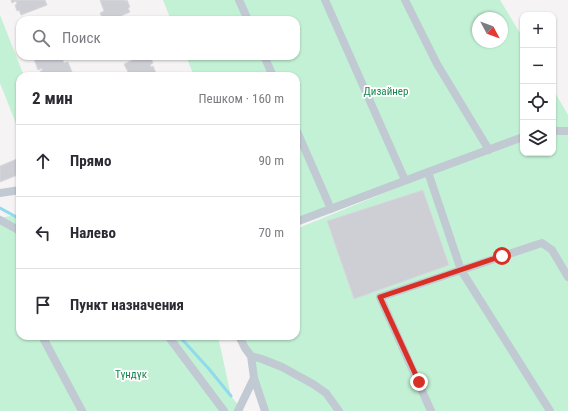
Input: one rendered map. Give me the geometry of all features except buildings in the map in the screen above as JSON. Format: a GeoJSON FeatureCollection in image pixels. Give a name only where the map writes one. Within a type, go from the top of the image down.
{"type":"FeatureCollection","features":[{"type":"Feature","properties":{"kind":"street"},"geometry":{"type":"LineString","coordinates":[[239,0],[246,16]]}},
{"type":"Feature","properties":{"kind":"street"},"geometry":{"type":"LineString","coordinates":[[325,0],[405,180]]}},
{"type":"Feature","properties":{"kind":"street"},"geometry":{"type":"LineString","coordinates":[[405,0],[437,64],[489,150]]}},
{"type":"Feature","properties":{"kind":"street"},"geometry":{"type":"LineString","coordinates":[[266,60],[271,72]]}},
{"type":"Feature","properties":{"kind":"street"},"geometry":{"type":"LineString","coordinates":[[556,131],[568,131]]}},
{"type":"Feature","properties":{"kind":"street"},"geometry":{"type":"LineString","coordinates":[[300,138],[332,209]]}},
{"type":"Feature","properties":{"kind":"street"},"geometry":{"type":"LineString","coordinates":[[300,221],[520,138]]}},
{"type":"Feature","properties":{"kind":"street"},"geometry":{"type":"LineString","coordinates":[[428,172],[461,270],[550,411]]}},
{"type":"Feature","properties":{"kind":"street"},"geometry":{"type":"LineString","coordinates":[[0,193],[16,191]]}},
{"type":"Feature","properties":{"kind":"street"},"geometry":{"type":"LineString","coordinates":[[0,220],[16,229]]}},
{"type":"Feature","properties":{"kind":"street"},"geometry":{"type":"LineString","coordinates":[[431,411],[380,297],[542,243],[552,250],[568,277]]}},
{"type":"Feature","properties":{"kind":"street"},"geometry":{"type":"LineString","coordinates":[[44,340],[82,411]]}},
{"type":"Feature","properties":{"kind":"street"},"geometry":{"type":"LineString","coordinates":[[171,340],[224,411]]}},
{"type":"Feature","properties":{"kind":"street"},"geometry":{"type":"LineString","coordinates":[[241,340],[251,356],[254,378],[265,411]]}},
{"type":"Feature","properties":{"kind":"street"},"geometry":{"type":"LineString","coordinates":[[251,356],[262,358],[314,384],[326,393],[339,411]]}},
{"type":"Feature","properties":{"kind":"street"},"geometry":{"type":"LineString","coordinates":[[238,411],[254,378]]}},
{"type":"Feature","properties":{"kind":"green space","name":"Дизайнер"},"geometry":{"type":"Polygon","coordinates":[[[163,0],[500,0],[507,12],[472,12],[472,48],[508,48],[508,13],[520,33],[520,138],[300,219],[300,72],[192,72],[188,60],[300,60],[300,16],[169,16],[163,0]]]}},
{"type":"Feature","properties":{"kind":"green space"},"geometry":{"type":"Polygon","coordinates":[[[0,15],[16,56],[16,60],[18,60],[22,72],[16,72],[16,124],[0,83],[0,15]]]}},
{"type":"Feature","properties":{"kind":"green space"},"geometry":{"type":"Polygon","coordinates":[[[556,94],[568,115],[568,131],[556,131],[556,94]]]}},
{"type":"Feature","properties":{"kind":"green space"},"geometry":{"type":"Polygon","coordinates":[[[556,135],[568,135],[568,411],[265,411],[251,356],[241,340],[300,340],[300,227],[448,167],[520,142],[520,156],[556,156],[556,135]]]}},
{"type":"Feature","properties":{"kind":"green space","name":"Түндүк"},"geometry":{"type":"Polygon","coordinates":[[[16,215],[16,340],[219,340],[231,396],[243,411],[0,411],[0,218],[16,215]]]}},
{"type":"Feature","properties":{"kind":"waterway"},"geometry":{"type":"LineString","coordinates":[[0,208],[16,217]]}},
{"type":"Feature","properties":{"kind":"waterway"},"geometry":{"type":"LineString","coordinates":[[183,340],[231,396]]}},
{"type":"Feature","properties":{"kind":"route"},"geometry":{"type":"LineString","coordinates":[[419,382],[380,297],[502,256]]}}]}
